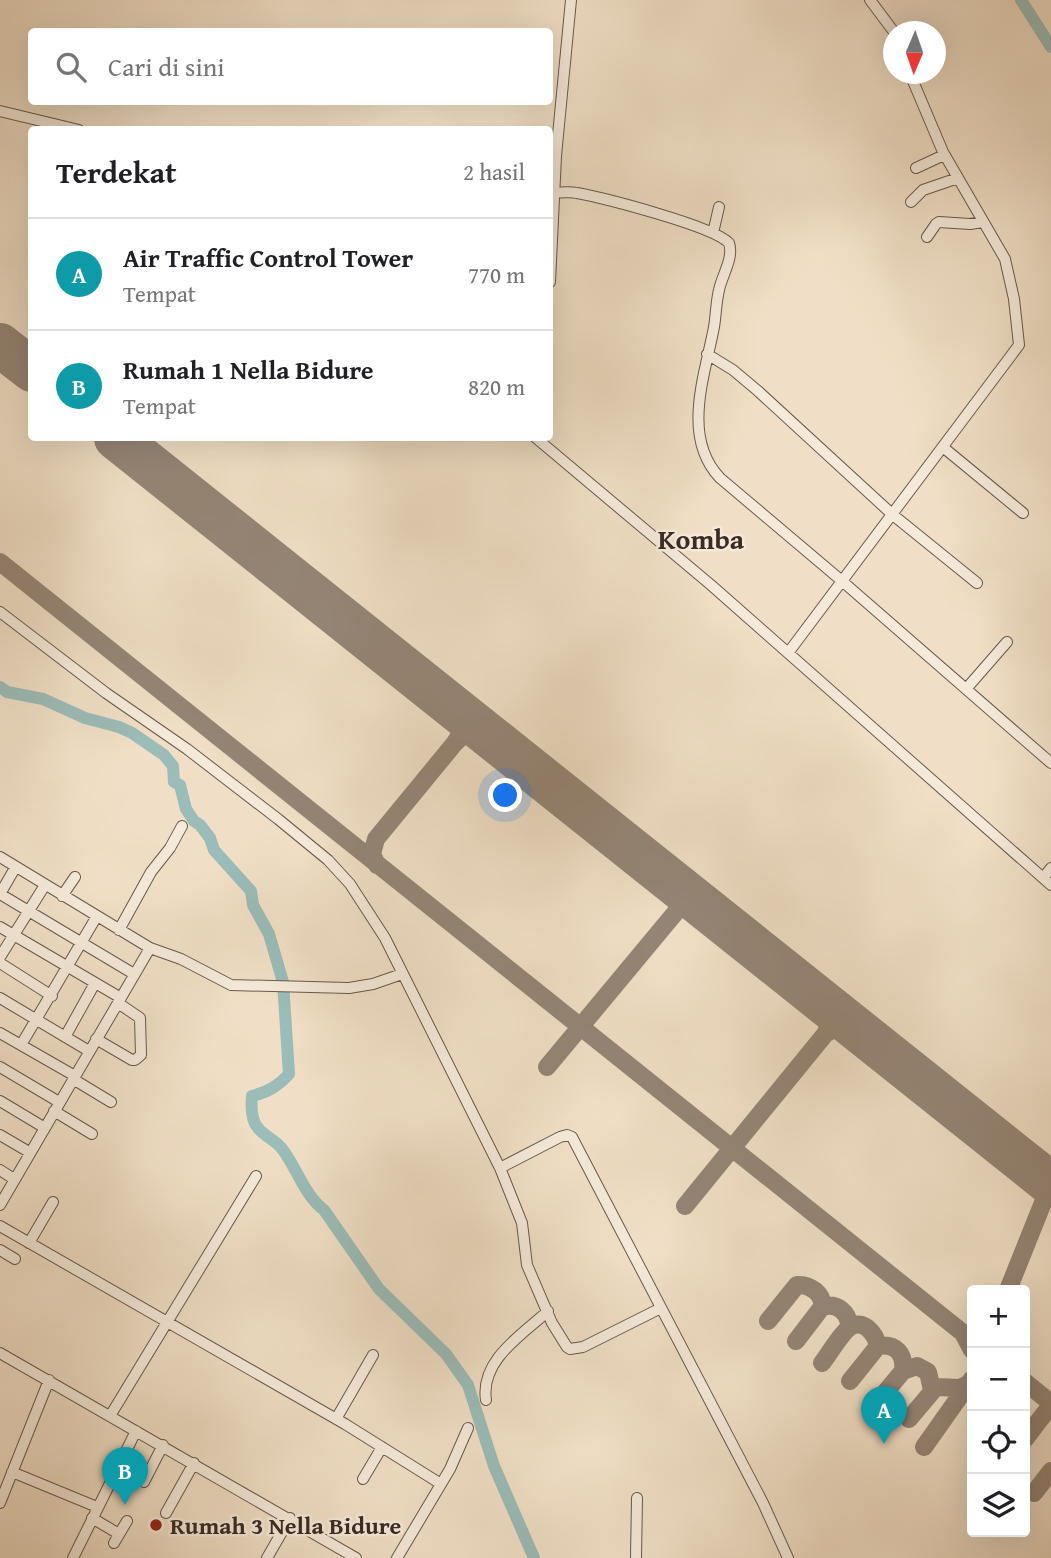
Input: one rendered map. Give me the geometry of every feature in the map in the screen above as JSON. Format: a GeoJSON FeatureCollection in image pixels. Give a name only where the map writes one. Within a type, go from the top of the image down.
{"type":"FeatureCollection","features":[{"type":"Feature","properties":{"kind":"street"},"geometry":{"type":"LineString","coordinates":[[553,180],[571,0]]}},
{"type":"Feature","properties":{"kind":"street"},"geometry":{"type":"LineString","coordinates":[[870,0],[886,21]]}},
{"type":"Feature","properties":{"kind":"street"},"geometry":{"type":"LineString","coordinates":[[788,653],[1019,345],[1005,259],[944,155],[914,84]]}},
{"type":"Feature","properties":{"kind":"street"},"geometry":{"type":"LineString","coordinates":[[0,111],[62,126]]}},
{"type":"Feature","properties":{"kind":"street"},"geometry":{"type":"LineString","coordinates":[[916,168],[944,155]]}},
{"type":"Feature","properties":{"kind":"street"},"geometry":{"type":"LineString","coordinates":[[911,202],[923,190],[958,178]]}},
{"type":"Feature","properties":{"kind":"street"},"geometry":{"type":"LineString","coordinates":[[553,192],[585,195],[713,233],[725,239],[731,249],[719,290],[700,391],[699,435],[706,462],[720,478],[1051,764]]}},
{"type":"Feature","properties":{"kind":"street"},"geometry":{"type":"LineString","coordinates":[[713,233],[719,207]]}},
{"type":"Feature","properties":{"kind":"street"},"geometry":{"type":"LineString","coordinates":[[927,237],[939,222],[983,222]]}},
{"type":"Feature","properties":{"kind":"street"},"geometry":{"type":"LineString","coordinates":[[707,354],[733,370],[758,391],[893,515],[977,583]]}},
{"type":"Feature","properties":{"kind":"street"},"geometry":{"type":"LineString","coordinates":[[542,441],[1047,881],[1051,868]]}},
{"type":"Feature","properties":{"kind":"street"},"geometry":{"type":"LineString","coordinates":[[944,448],[1023,513]]}},
{"type":"Feature","properties":{"kind":"street"},"geometry":{"type":"LineString","coordinates":[[0,612],[187,749],[328,860],[350,884],[374,919],[500,1168],[522,1223],[527,1265],[556,1331],[570,1349],[583,1347],[661,1308]]}},
{"type":"Feature","properties":{"kind":"street"},"geometry":{"type":"LineString","coordinates":[[966,689],[1007,642]]}},
{"type":"Feature","properties":{"kind":"street"},"geometry":{"type":"LineString","coordinates":[[119,930],[151,872],[170,848],[181,826]]}},
{"type":"Feature","properties":{"kind":"street"},"geometry":{"type":"LineString","coordinates":[[0,857],[150,948],[181,959],[232,985],[361,986],[402,974]]}},
{"type":"Feature","properties":{"kind":"street"},"geometry":{"type":"LineString","coordinates":[[15,868],[0,894],[134,974]]}},
{"type":"Feature","properties":{"kind":"street"},"geometry":{"type":"LineString","coordinates":[[62,896],[75,877]]}},
{"type":"Feature","properties":{"kind":"street"},"geometry":{"type":"LineString","coordinates":[[0,957],[45,885]]}},
{"type":"Feature","properties":{"kind":"street"},"geometry":{"type":"LineString","coordinates":[[21,1045],[97,916]]}},
{"type":"Feature","properties":{"kind":"street"},"geometry":{"type":"LineString","coordinates":[[0,927],[95,983],[140,1018],[139,1042],[142,1051],[135,1060],[96,1039]]}},
{"type":"Feature","properties":{"kind":"street"},"geometry":{"type":"LineString","coordinates":[[0,1205],[150,948]]}},
{"type":"Feature","properties":{"kind":"street"},"geometry":{"type":"LineString","coordinates":[[0,963],[52,996]]}},
{"type":"Feature","properties":{"kind":"street"},"geometry":{"type":"LineString","coordinates":[[65,1037],[95,983]]}},
{"type":"Feature","properties":{"kind":"street"},"geometry":{"type":"LineString","coordinates":[[0,998],[89,1051]]}},
{"type":"Feature","properties":{"kind":"street"},"geometry":{"type":"LineString","coordinates":[[0,1033],[111,1102]]}},
{"type":"Feature","properties":{"kind":"street"},"geometry":{"type":"LineString","coordinates":[[0,1067],[92,1134]]}},
{"type":"Feature","properties":{"kind":"street"},"geometry":{"type":"LineString","coordinates":[[0,1101],[45,1128]]}},
{"type":"Feature","properties":{"kind":"street"},"geometry":{"type":"LineString","coordinates":[[0,1135],[29,1152]]}},
{"type":"Feature","properties":{"kind":"street"},"geometry":{"type":"LineString","coordinates":[[500,1168],[560,1137],[572,1137],[763,1503],[788,1558]]}},
{"type":"Feature","properties":{"kind":"street"},"geometry":{"type":"LineString","coordinates":[[0,1170],[14,1179]]}},
{"type":"Feature","properties":{"kind":"street"},"geometry":{"type":"LineString","coordinates":[[110,1416],[256,1176]]}},
{"type":"Feature","properties":{"kind":"street"},"geometry":{"type":"LineString","coordinates":[[29,1243],[53,1202]]}},
{"type":"Feature","properties":{"kind":"street"},"geometry":{"type":"LineString","coordinates":[[0,1226],[336,1419],[441,1484]]}},
{"type":"Feature","properties":{"kind":"street"},"geometry":{"type":"LineString","coordinates":[[0,1250],[15,1259]]}},
{"type":"Feature","properties":{"kind":"street"},"geometry":{"type":"LineString","coordinates":[[486,1400],[485,1381],[489,1369],[503,1352],[548,1311]]}},
{"type":"Feature","properties":{"kind":"street"},"geometry":{"type":"LineString","coordinates":[[0,1353],[356,1558]]}},
{"type":"Feature","properties":{"kind":"street"},"geometry":{"type":"LineString","coordinates":[[336,1419],[373,1355]]}},
{"type":"Feature","properties":{"kind":"street"},"geometry":{"type":"LineString","coordinates":[[0,1503],[49,1380]]}},
{"type":"Feature","properties":{"kind":"street"},"geometry":{"type":"LineString","coordinates":[[397,1558],[441,1484],[468,1429]]}},
{"type":"Feature","properties":{"kind":"street"},"geometry":{"type":"LineString","coordinates":[[73,1558],[136,1431]]}},
{"type":"Feature","properties":{"kind":"street"},"geometry":{"type":"LineString","coordinates":[[144,1482],[163,1445]]}},
{"type":"Feature","properties":{"kind":"street"},"geometry":{"type":"LineString","coordinates":[[363,1479],[382,1447]]}},
{"type":"Feature","properties":{"kind":"street"},"geometry":{"type":"LineString","coordinates":[[166,1513],[194,1463]]}},
{"type":"Feature","properties":{"kind":"street"},"geometry":{"type":"LineString","coordinates":[[12,1472],[97,1507]]}},
{"type":"Feature","properties":{"kind":"street"},"geometry":{"type":"LineString","coordinates":[[636,1558],[637,1499]]}},
{"type":"Feature","properties":{"kind":"street"},"geometry":{"type":"LineString","coordinates":[[92,1518],[117,1538],[127,1521]]}},
{"type":"Feature","properties":{"kind":"street"},"geometry":{"type":"LineString","coordinates":[[267,1558],[290,1518]]}},
{"type":"Feature","properties":{"kind":"waterway"},"geometry":{"type":"LineString","coordinates":[[1021,0],[1051,47]]}},
{"type":"Feature","properties":{"kind":"waterway"},"geometry":{"type":"LineString","coordinates":[[0,687],[7,692],[43,699],[85,718],[119,727],[164,755],[173,766],[174,782],[180,785],[186,809],[210,838],[214,850],[251,891],[253,905],[269,934],[283,982],[289,1074],[272,1088],[252,1096],[254,1121],[261,1131],[283,1150],[306,1190],[324,1210],[379,1289],[446,1354],[468,1385],[494,1466],[534,1558]]}},
{"type":"Feature","properties":{"kind":"taxiway"},"geometry":{"type":"LineString","coordinates":[[0,351],[11,354]]}},
{"type":"Feature","properties":{"kind":"taxiway"},"geometry":{"type":"LineString","coordinates":[[0,562],[963,1333],[971,1348]]}},
{"type":"Feature","properties":{"kind":"taxiway"},"geometry":{"type":"LineString","coordinates":[[447,702],[456,712],[462,726],[454,744],[461,737],[475,733],[487,736],[508,750]]}},
{"type":"Feature","properties":{"kind":"taxiway"},"geometry":{"type":"LineString","coordinates":[[377,865],[372,854],[376,839],[454,744]]}},
{"type":"Feature","properties":{"kind":"taxiway"},"geometry":{"type":"LineString","coordinates":[[547,1067],[690,895]]}},
{"type":"Feature","properties":{"kind":"taxiway"},"geometry":{"type":"LineString","coordinates":[[685,1206],[826,1033],[830,1020],[823,1002]]}},
{"type":"Feature","properties":{"kind":"taxiway"},"geometry":{"type":"LineString","coordinates":[[826,1033],[843,1025],[861,1032]]}},
{"type":"Feature","properties":{"kind":"taxiway"},"geometry":{"type":"LineString","coordinates":[[1010,1285],[1046,1195],[1043,1181],[1031,1168]]}},
{"type":"Feature","properties":{"kind":"taxiway"},"geometry":{"type":"LineString","coordinates":[[768,1321],[797,1285],[807,1286],[815,1291],[821,1298],[822,1307]]}},
{"type":"Feature","properties":{"kind":"taxiway"},"geometry":{"type":"LineString","coordinates":[[796,1341],[822,1307],[837,1307],[847,1317],[850,1327]]}},
{"type":"Feature","properties":{"kind":"taxiway"},"geometry":{"type":"LineString","coordinates":[[822,1363],[843,1333],[855,1325],[868,1329],[878,1346]]}},
{"type":"Feature","properties":{"kind":"taxiway"},"geometry":{"type":"LineString","coordinates":[[850,1381],[878,1346],[890,1346],[898,1351],[903,1371]]}},
{"type":"Feature","properties":{"kind":"taxiway"},"geometry":{"type":"LineString","coordinates":[[878,1401],[903,1371],[917,1366],[928,1372],[932,1390]]}},
{"type":"Feature","properties":{"kind":"taxiway"},"geometry":{"type":"LineString","coordinates":[[909,1419],[936,1387],[960,1388],[967,1384]]}},
{"type":"Feature","properties":{"kind":"taxiway"},"geometry":{"type":"LineString","coordinates":[[924,1447],[967,1386]]}},
{"type":"Feature","properties":{"kind":"taxiway"},"geometry":{"type":"LineString","coordinates":[[1030,1386],[1051,1403]]}},
{"type":"Feature","properties":{"kind":"taxiway"},"geometry":{"type":"LineString","coordinates":[[1030,1432],[1051,1405]]}},
{"type":"Feature","properties":{"kind":"taxiway"},"geometry":{"type":"LineString","coordinates":[[1034,1493],[1051,1471]]}},
{"type":"Feature","properties":{"kind":"runway"},"geometry":{"type":"LineString","coordinates":[[0,345],[28,367]]}},
{"type":"Feature","properties":{"kind":"runway"},"geometry":{"type":"LineString","coordinates":[[120,441],[1051,1184]]}},
{"type":"Feature","properties":{"kind":"place","name":"Air Traffic Control Tower"},"geometry":{"type":"Point","coordinates":[884,1444]}},
{"type":"Feature","properties":{"kind":"place","name":"Rumah 1 Nella Bidure"},"geometry":{"type":"Point","coordinates":[125,1505]}},
{"type":"Feature","properties":{"kind":"place","name":"Rumah 3 Nella Bidure"},"geometry":{"type":"Point","coordinates":[156,1525]}},
{"type":"Feature","properties":{"kind":"district","name":"Komba"},"geometry":{"type":"Point","coordinates":[701,538]}}]}
